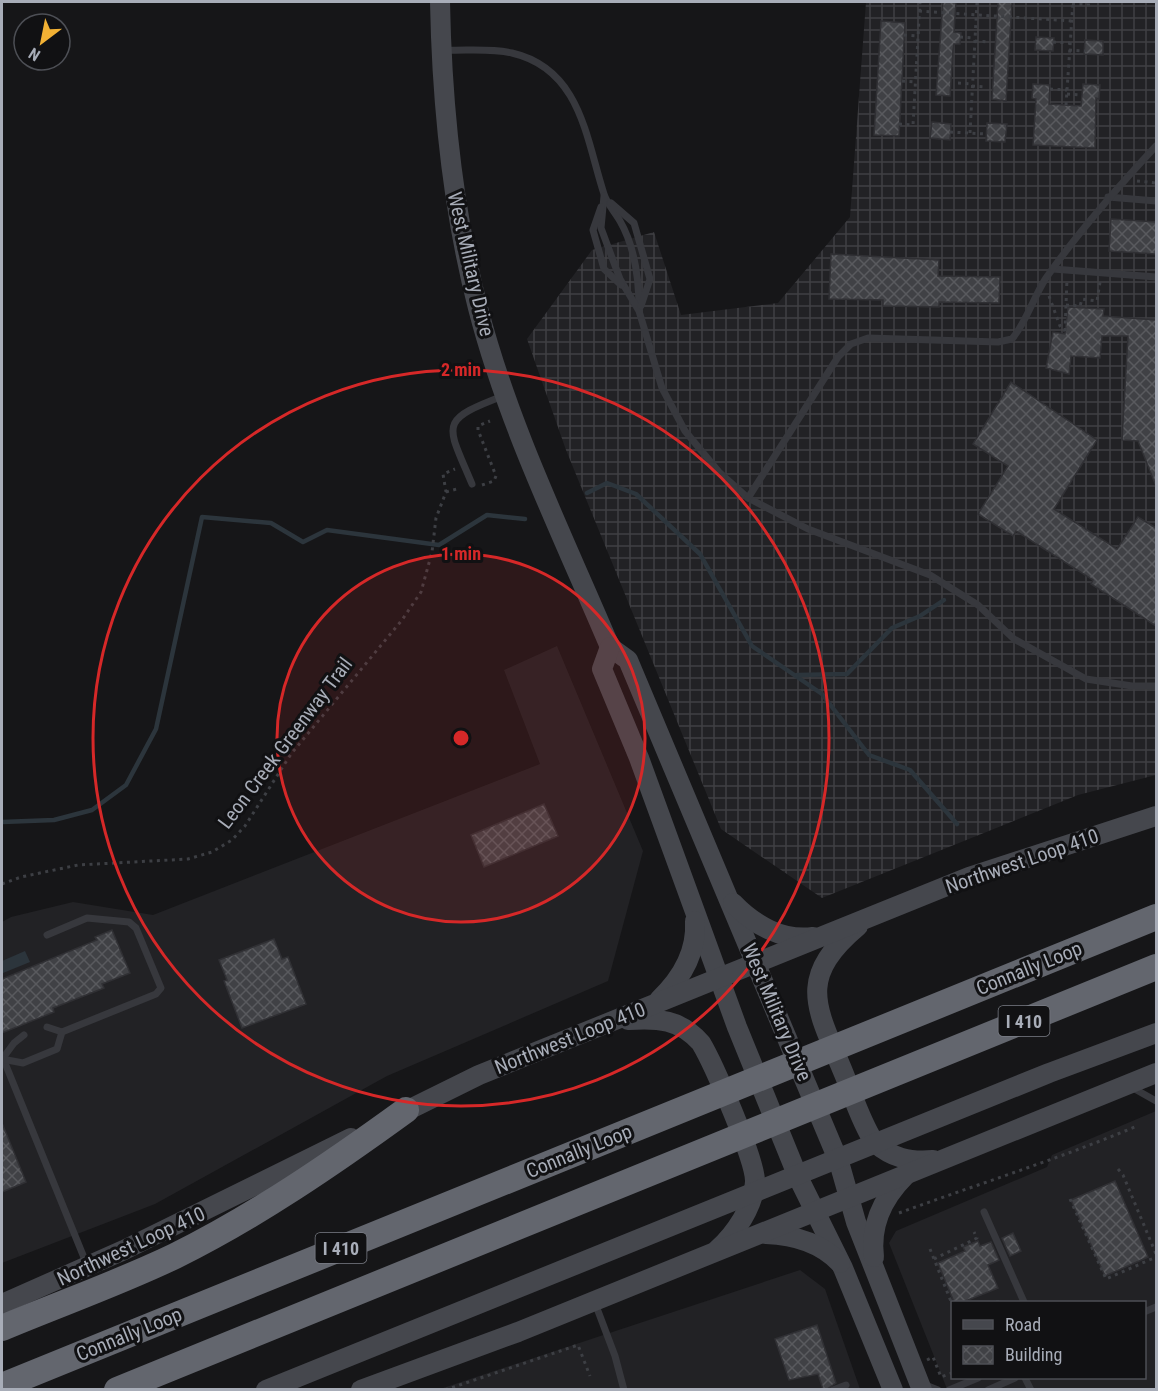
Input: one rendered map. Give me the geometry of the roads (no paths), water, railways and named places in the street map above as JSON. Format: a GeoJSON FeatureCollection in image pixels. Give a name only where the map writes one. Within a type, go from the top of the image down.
{"type":"FeatureCollection","features":[{"type":"Feature","properties":{"kind":"highway","name":"Connally Loop"},"geometry":{"type":"LineString","coordinates":[[2,1386],[1156,917]]}},
{"type":"Feature","properties":{"kind":"highway","name":"I 410"},"geometry":{"type":"LineString","coordinates":[[118,1389],[1156,967]]}},
{"type":"Feature","properties":{"kind":"highway"},"geometry":{"type":"LineString","coordinates":[[2,1328],[132,1275],[212,1236],[332,1163],[406,1110]]}},
{"type":"Feature","properties":{"kind":"main road","name":"West Military Drive"},"geometry":{"type":"LineString","coordinates":[[440,2],[447,138],[463,245],[478,310],[505,395],[610,647],[628,660],[710,858],[757,963],[839,1162],[849,1197],[920,1386]]}},
{"type":"Feature","properties":{"kind":"main road","name":"West Military Drive"},"geometry":{"type":"LineString","coordinates":[[610,647],[602,669],[639,758],[719,979],[798,1176],[843,1268],[893,1389]]}},
{"type":"Feature","properties":{"kind":"main road","name":"Northwest Loop 410"},"geometry":{"type":"LineString","coordinates":[[2,1304],[88,1267],[479,1075],[969,877],[1156,816]]}},
{"type":"Feature","properties":{"kind":"main road"},"geometry":{"type":"LineString","coordinates":[[729,899],[746,915],[771,931],[796,938],[822,937]]}},
{"type":"Feature","properties":{"kind":"main road"},"geometry":{"type":"LineString","coordinates":[[654,1004],[680,976],[690,958],[695,930],[691,903]]}},
{"type":"Feature","properties":{"kind":"main road"},"geometry":{"type":"LineString","coordinates":[[870,917],[833,950],[823,967],[816,991],[821,1018],[874,1142],[888,1153],[911,1161],[954,1155]]}},
{"type":"Feature","properties":{"kind":"main road"},"geometry":{"type":"LineString","coordinates":[[615,1021],[653,1018],[674,1022],[694,1035],[707,1053],[755,1175],[754,1190],[747,1209],[734,1230],[715,1251]]}},
{"type":"Feature","properties":{"kind":"main road"},"geometry":{"type":"LineString","coordinates":[[266,1389],[921,1125],[1156,1033]]}},
{"type":"Feature","properties":{"kind":"main road"},"geometry":{"type":"LineString","coordinates":[[361,1389],[465,1352],[595,1301],[1156,1072]]}},
{"type":"Feature","properties":{"kind":"main road"},"geometry":{"type":"LineString","coordinates":[[878,1277],[873,1246],[875,1226],[890,1194],[907,1174]]}},
{"type":"Feature","properties":{"kind":"main road"},"geometry":{"type":"LineString","coordinates":[[755,1236],[773,1234],[799,1238],[831,1255],[843,1268]]}},
{"type":"Feature","properties":{"kind":"lane"},"geometry":{"type":"LineString","coordinates":[[441,50],[512,52],[540,64],[569,93],[586,125],[604,196],[622,223],[639,273],[639,312]]}},
{"type":"Feature","properties":{"kind":"lane"},"geometry":{"type":"LineString","coordinates":[[748,498],[838,357],[851,344],[868,338],[998,342],[1012,339],[1023,326],[1044,281],[1108,197],[1156,146]]}},
{"type":"Feature","properties":{"kind":"lane"},"geometry":{"type":"LineString","coordinates":[[604,196],[593,230],[604,269],[627,291]]}},
{"type":"Feature","properties":{"kind":"lane"},"geometry":{"type":"LineString","coordinates":[[604,196],[601,228],[627,291],[639,312],[662,388],[685,431],[719,472],[748,498],[808,529],[930,575],[978,605],[1014,639],[1086,680],[1132,686],[1156,686]]}},
{"type":"Feature","properties":{"kind":"lane"},"geometry":{"type":"LineString","coordinates":[[604,196],[634,223],[650,279],[639,312]]}},
{"type":"Feature","properties":{"kind":"lane"},"geometry":{"type":"LineString","coordinates":[[1108,197],[1156,201]]}},
{"type":"Feature","properties":{"kind":"lane"},"geometry":{"type":"LineString","coordinates":[[1053,269],[1156,277]]}},
{"type":"Feature","properties":{"kind":"lane"},"geometry":{"type":"LineString","coordinates":[[472,486],[453,439],[452,426],[460,414],[505,395]]}},
{"type":"Feature","properties":{"kind":"lane"},"geometry":{"type":"LineString","coordinates":[[47,935],[87,918],[129,922],[136,928],[161,988],[156,994],[62,1032],[47,1027]]}},
{"type":"Feature","properties":{"kind":"lane"},"geometry":{"type":"LineString","coordinates":[[2,1058],[23,1063],[57,1049],[62,1032]]}},
{"type":"Feature","properties":{"kind":"lane"},"geometry":{"type":"LineString","coordinates":[[2,1058],[24,1035]]}},
{"type":"Feature","properties":{"kind":"lane"},"geometry":{"type":"LineString","coordinates":[[2,1058],[88,1267]]}},
{"type":"Feature","properties":{"kind":"lane"},"geometry":{"type":"LineString","coordinates":[[1125,1086],[1143,1091],[1156,1101]]}},
{"type":"Feature","properties":{"kind":"lane"},"geometry":{"type":"LineString","coordinates":[[984,1212],[1024,1301]]}},
{"type":"Feature","properties":{"kind":"lane"},"geometry":{"type":"LineString","coordinates":[[595,1301],[624,1389]]}},
{"type":"Feature","properties":{"kind":"lane"},"geometry":{"type":"LineString","coordinates":[[949,1389],[973,1379]]}},
{"type":"Feature","properties":{"kind":"lane"},"geometry":{"type":"LineString","coordinates":[[988,1389],[1010,1379]]}},
{"type":"Feature","properties":{"kind":"lane"},"geometry":{"type":"LineString","coordinates":[[833,1389],[846,1385]]}},
{"type":"Feature","properties":{"kind":"lane"},"geometry":{"type":"LineString","coordinates":[[920,1386],[938,1389]]}},
{"type":"Feature","properties":{"kind":"waterway"},"geometry":{"type":"LineString","coordinates":[[587,493],[607,483],[636,494],[700,554],[752,646],[822,694],[869,755],[910,770],[957,824]]}},
{"type":"Feature","properties":{"kind":"waterway"},"geometry":{"type":"LineString","coordinates":[[2,822],[54,820],[92,810],[126,785],[156,729],[202,517],[271,523],[303,542],[327,530],[439,545],[487,515],[525,519]]}},
{"type":"Feature","properties":{"kind":"waterway"},"geometry":{"type":"LineString","coordinates":[[797,675],[847,674],[892,628],[920,616],[944,600]]}}]}
